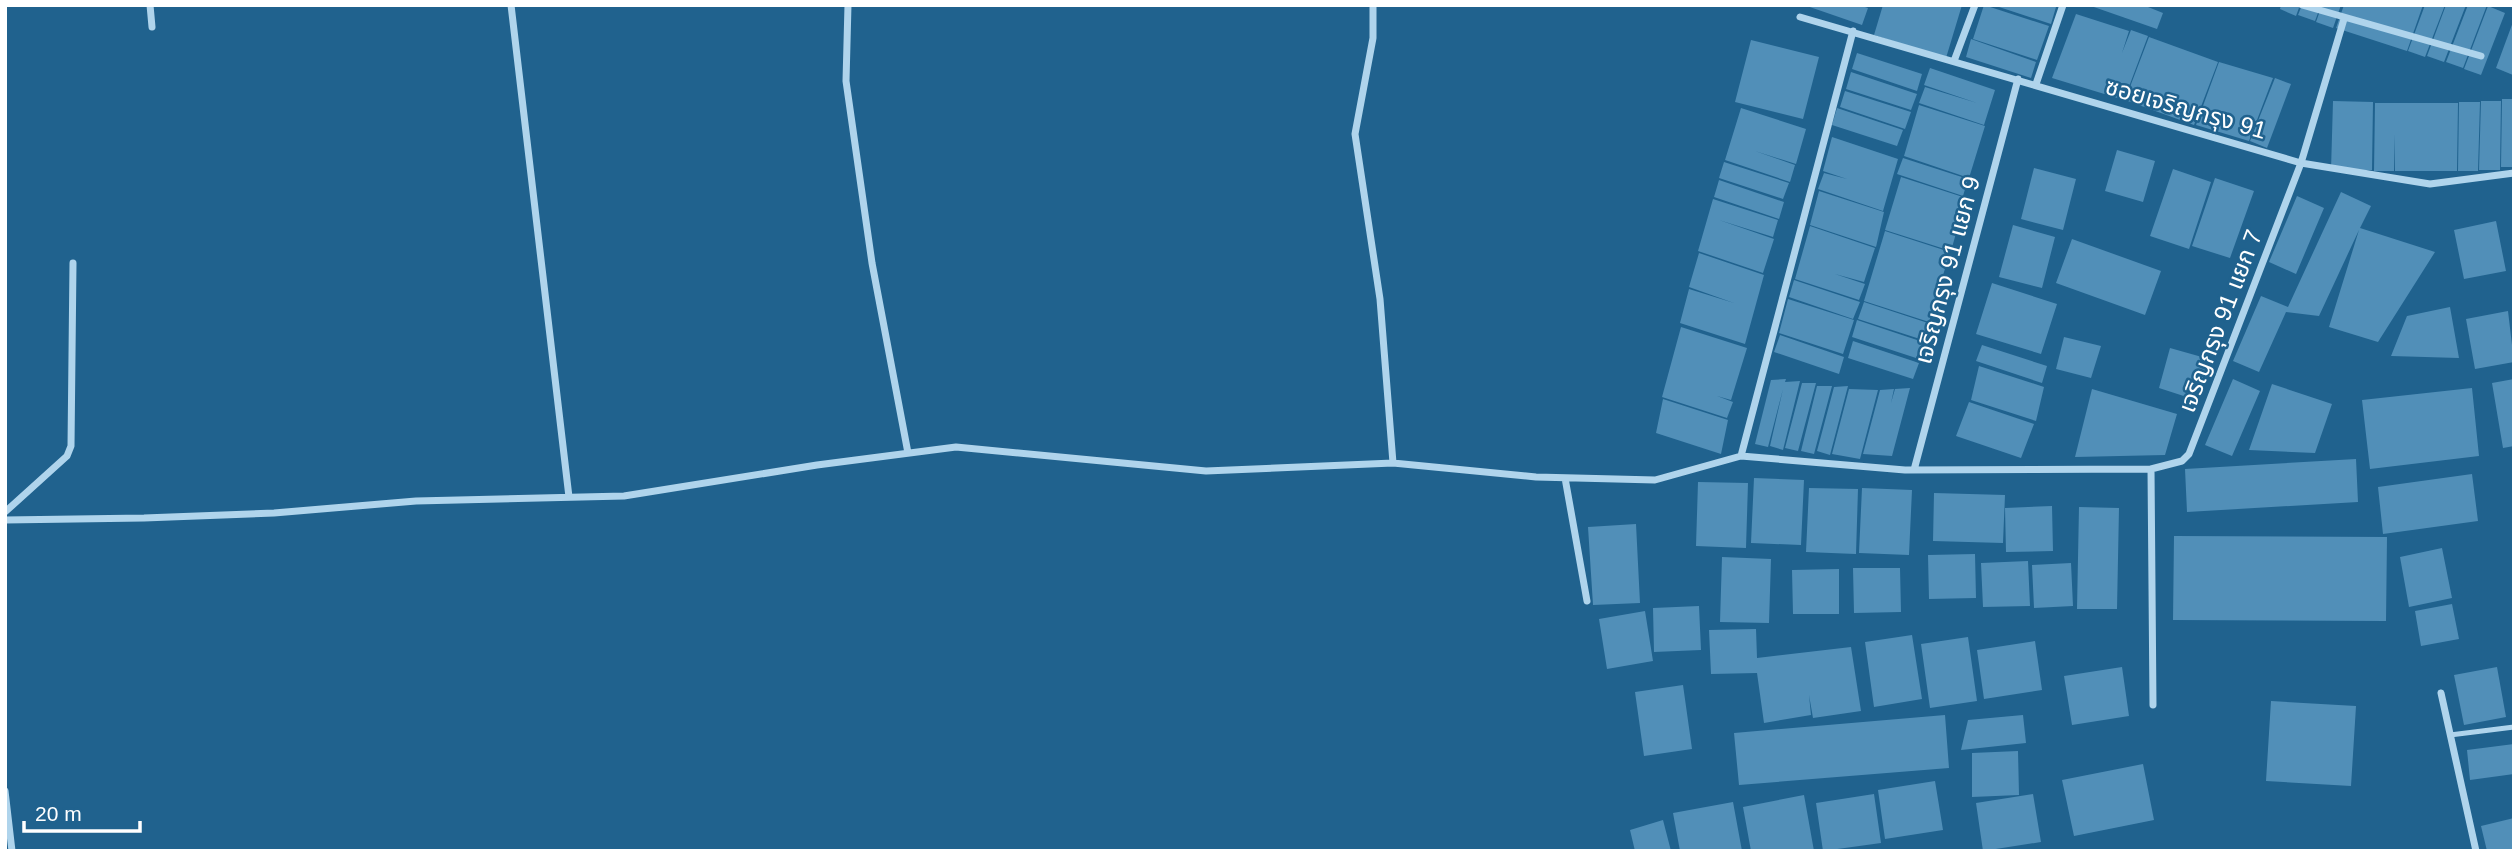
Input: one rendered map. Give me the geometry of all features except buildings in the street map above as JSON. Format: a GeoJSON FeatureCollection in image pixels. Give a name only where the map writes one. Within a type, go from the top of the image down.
{"type":"FeatureCollection","features":[{"type":"Feature","properties":{"kind":"street"},"geometry":{"type":"LineString","coordinates":[[149,5],[152,26]]}},
{"type":"Feature","properties":{"kind":"street"},"geometry":{"type":"LineString","coordinates":[[511,5],[569,497]]}},
{"type":"Feature","properties":{"kind":"street"},"geometry":{"type":"LineString","coordinates":[[848,5],[846,81],[872,263],[908,453]]}},
{"type":"Feature","properties":{"kind":"street"},"geometry":{"type":"LineString","coordinates":[[1373,5],[1373,38],[1354,134],[1380,299],[1393,463]]}},
{"type":"Feature","properties":{"kind":"street"},"geometry":{"type":"LineString","coordinates":[[1954,61],[1975,5]]}},
{"type":"Feature","properties":{"kind":"street"},"geometry":{"type":"LineString","coordinates":[[2036,84],[2063,5]]}},
{"type":"Feature","properties":{"kind":"street"},"geometry":{"type":"LineString","coordinates":[[2302,5],[2481,56]]}},
{"type":"Feature","properties":{"kind":"street","name":"ซอยเจริญกรุง 91"},"geometry":{"type":"LineString","coordinates":[[1800,18],[1853,31],[2301,163],[2430,184],[2514,173]]}},
{"type":"Feature","properties":{"kind":"street","name":"เจริญกรุง 91 แยก 7"},"geometry":{"type":"LineString","coordinates":[[1741,456],[1914,470],[2151,469],[2182,461],[2189,454],[2301,163],[2344,19]]}},
{"type":"Feature","properties":{"kind":"street"},"geometry":{"type":"LineString","coordinates":[[5,520],[274,513],[416,501],[624,496],[956,447],[1206,471],[1393,463],[1565,478],[1655,480],[1741,456],[1853,31]]}},
{"type":"Feature","properties":{"kind":"street","name":"เจริญกรุง 91 แยก 9"},"geometry":{"type":"LineString","coordinates":[[1914,470],[2018,79]]}},
{"type":"Feature","properties":{"kind":"street"},"geometry":{"type":"LineString","coordinates":[[5,512],[67,456],[71,446],[73,264]]}},
{"type":"Feature","properties":{"kind":"street"},"geometry":{"type":"LineString","coordinates":[[2151,469],[2153,705]]}},
{"type":"Feature","properties":{"kind":"street"},"geometry":{"type":"LineString","coordinates":[[1565,478],[1587,601]]}},
{"type":"Feature","properties":{"kind":"street"},"geometry":{"type":"LineString","coordinates":[[2441,693],[2476,851]]}},
{"type":"Feature","properties":{"kind":"street"},"geometry":{"type":"LineString","coordinates":[[5,791],[12,851]]}},
{"type":"Feature","properties":{"kind":"lane"},"geometry":{"type":"LineString","coordinates":[[2450,735],[2514,727]]}}]}
